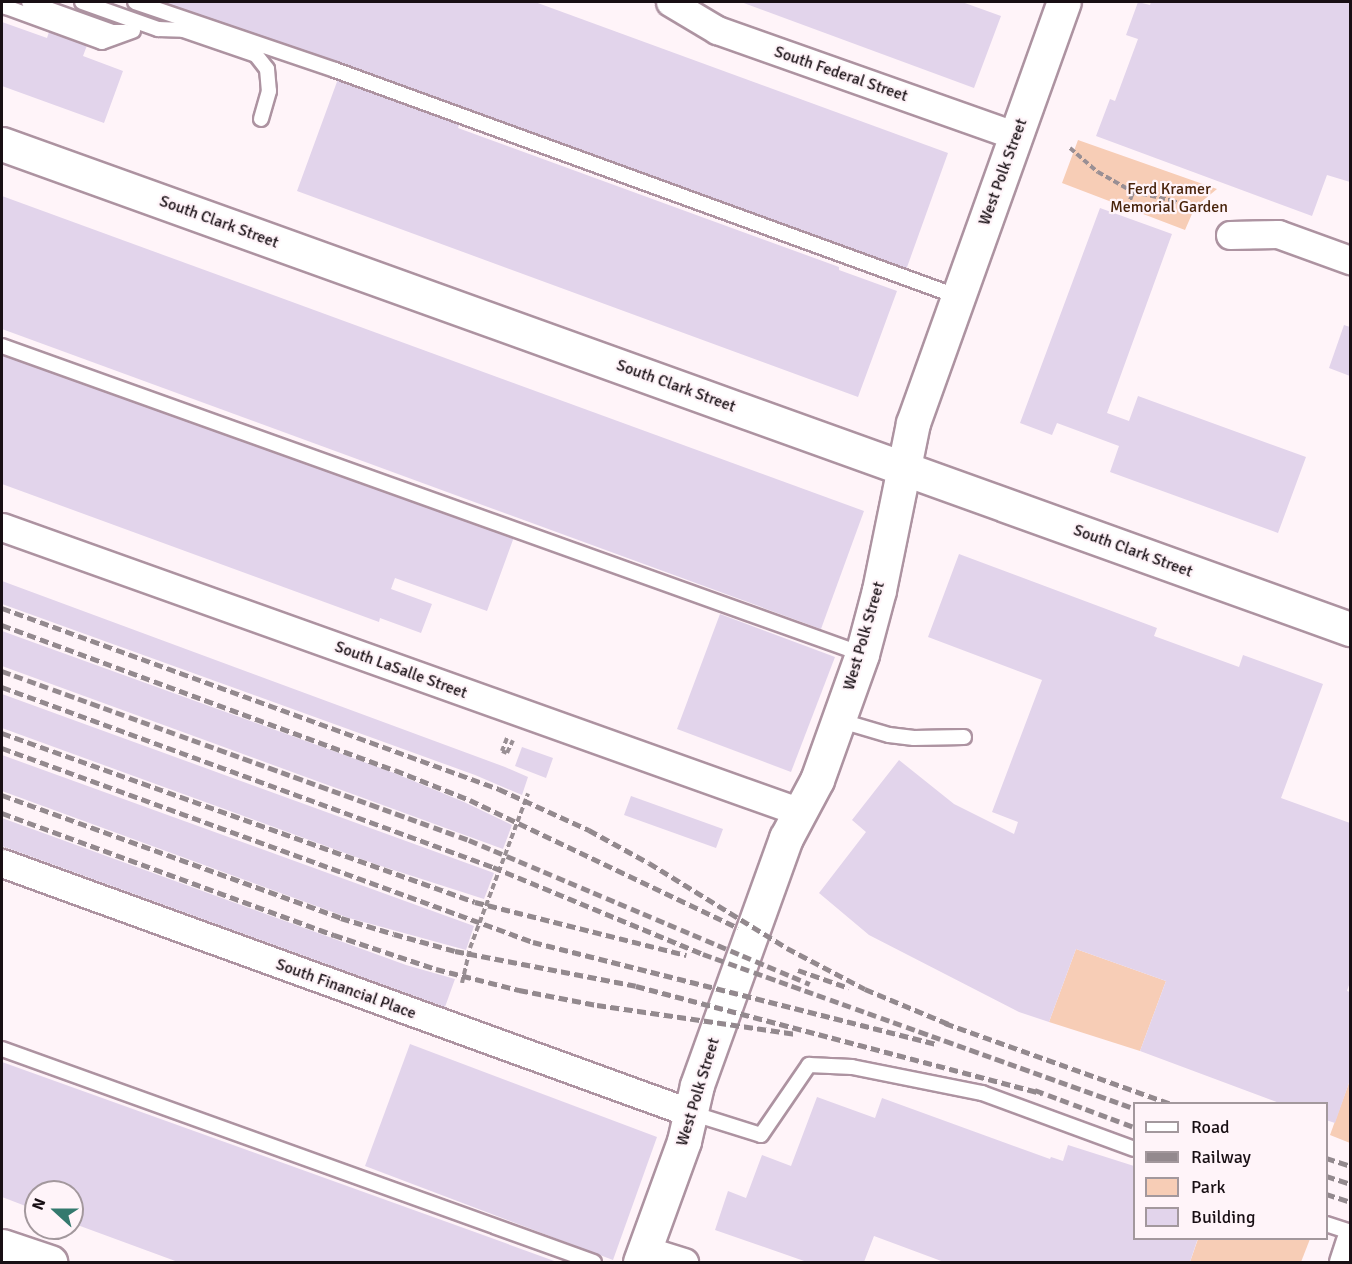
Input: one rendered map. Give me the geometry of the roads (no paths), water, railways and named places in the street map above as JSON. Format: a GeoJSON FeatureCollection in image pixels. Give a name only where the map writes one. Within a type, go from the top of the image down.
{"type":"FeatureCollection","features":[{"type":"Feature","properties":{"kind":"main road","name":"West Polk Street"},"geometry":{"type":"LineString","coordinates":[[643,1256],[691,1113],[697,1085],[786,838],[817,780],[862,654],[879,590],[913,423],[1064,2]]}},
{"type":"Feature","properties":{"kind":"main road","name":"South Clark Street"},"geometry":{"type":"LineString","coordinates":[[2,144],[1350,628]]}},
{"type":"Feature","properties":{"kind":"main road"},"geometry":{"type":"LineString","coordinates":[[2,1246],[50,1263]]}},
{"type":"Feature","properties":{"kind":"street","name":"South Federal Street"},"geometry":{"type":"LineString","coordinates":[[670,2],[717,30],[1016,136]]}},
{"type":"Feature","properties":{"kind":"street"},"geometry":{"type":"LineString","coordinates":[[1230,235],[1278,234],[1350,260]]}},
{"type":"Feature","properties":{"kind":"street","name":"South LaSalle Street"},"geometry":{"type":"LineString","coordinates":[[2,527],[800,812]]}},
{"type":"Feature","properties":{"kind":"street","name":"South Financial Place"},"geometry":{"type":"LineString","coordinates":[[2,863],[691,1113]]}},
{"type":"Feature","properties":{"kind":"street"},"geometry":{"type":"LineString","coordinates":[[1343,1263],[1350,1241]]}},
{"type":"Feature","properties":{"kind":"street"},"geometry":{"type":"LineString","coordinates":[[643,1256],[684,1263]]}},
{"type":"Feature","properties":{"kind":"lane"},"geometry":{"type":"LineString","coordinates":[[3,2],[6,7],[102,42],[133,31]]}},
{"type":"Feature","properties":{"kind":"lane"},"geometry":{"type":"LineString","coordinates":[[29,2],[113,32],[183,30],[256,55],[267,69],[269,91],[261,119]]}},
{"type":"Feature","properties":{"kind":"lane"},"geometry":{"type":"LineString","coordinates":[[82,2],[158,29]]}},
{"type":"Feature","properties":{"kind":"lane"},"geometry":{"type":"LineString","coordinates":[[135,2],[335,70],[959,297]]}},
{"type":"Feature","properties":{"kind":"lane"},"geometry":{"type":"LineString","coordinates":[[2,346],[862,654]]}},
{"type":"Feature","properties":{"kind":"lane"},"geometry":{"type":"LineString","coordinates":[[838,720],[889,735],[914,738],[964,737]]}},
{"type":"Feature","properties":{"kind":"lane"},"geometry":{"type":"LineString","coordinates":[[2,1049],[594,1263]]}},
{"type":"Feature","properties":{"kind":"lane"},"geometry":{"type":"LineString","coordinates":[[691,1113],[762,1135],[809,1065],[852,1067],[982,1093],[1133,1149]]}},
{"type":"Feature","properties":{"kind":"lane"},"geometry":{"type":"LineString","coordinates":[[1328,1225],[1350,1232]]}},
{"type":"Feature","properties":{"kind":"railway"},"geometry":{"type":"LineString","coordinates":[[2,608],[499,789],[589,830],[649,863],[787,948],[865,989],[951,1025]]}},
{"type":"Feature","properties":{"kind":"railway"},"geometry":{"type":"LineString","coordinates":[[2,625],[395,770],[470,800],[738,928]]}},
{"type":"Feature","properties":{"kind":"railway"},"geometry":{"type":"LineString","coordinates":[[2,671],[469,840],[810,984]]}},
{"type":"Feature","properties":{"kind":"railway"},"geometry":{"type":"LineString","coordinates":[[2,687],[493,867],[703,954],[1133,1108]]}},
{"type":"Feature","properties":{"kind":"railway"},"geometry":{"type":"LineString","coordinates":[[2,733],[475,902],[686,955]]}},
{"type":"Feature","properties":{"kind":"railway"},"geometry":{"type":"LineString","coordinates":[[2,748],[533,942],[935,1044]]}},
{"type":"Feature","properties":{"kind":"railway"},"geometry":{"type":"LineString","coordinates":[[2,795],[341,918],[394,934],[455,951],[636,986],[1042,1093]]}},
{"type":"Feature","properties":{"kind":"railway"},"geometry":{"type":"LineString","coordinates":[[2,813],[334,935],[436,969],[519,990],[597,1005],[796,1034]]}},
{"type":"Feature","properties":{"kind":"railway"},"geometry":{"type":"LineString","coordinates":[[798,970],[849,988]]}},
{"type":"Feature","properties":{"kind":"railway"},"geometry":{"type":"LineString","coordinates":[[945,1023],[1165,1102]]}},
{"type":"Feature","properties":{"kind":"railway"},"geometry":{"type":"LineString","coordinates":[[1035,1090],[1133,1127]]}},
{"type":"Feature","properties":{"kind":"railway"},"geometry":{"type":"LineString","coordinates":[[1328,1159],[1350,1166]]}},
{"type":"Feature","properties":{"kind":"railway"},"geometry":{"type":"LineString","coordinates":[[1328,1177],[1350,1184]]}},
{"type":"Feature","properties":{"kind":"railway"},"geometry":{"type":"LineString","coordinates":[[1328,1195],[1350,1202]]}},
{"type":"Feature","properties":{"kind":"park label","name":"Ferd Kramer Memorial Garden"},"geometry":{"type":"Point","coordinates":[1169,198]}}]}
